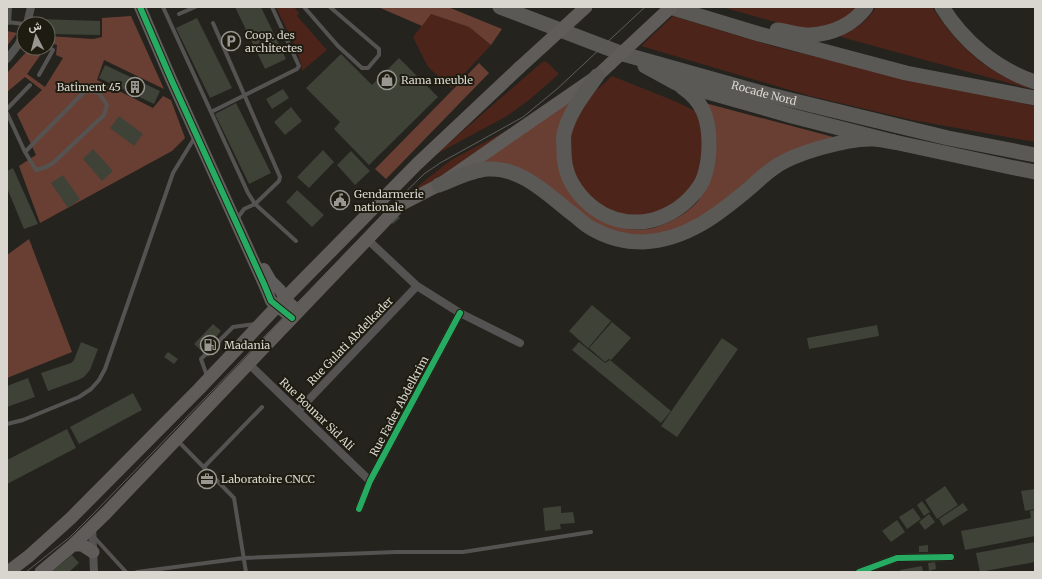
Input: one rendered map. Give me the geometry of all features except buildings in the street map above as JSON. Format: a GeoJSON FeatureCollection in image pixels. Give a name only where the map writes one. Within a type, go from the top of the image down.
{"type":"FeatureCollection","features":[{"type":"Feature","properties":{"kind":"highway","name":"Rocade Nord"},"geometry":{"type":"LineString","coordinates":[[500,7],[627,55],[766,94],[948,138],[1035,155]]}},
{"type":"Feature","properties":{"kind":"highway"},"geometry":{"type":"LineString","coordinates":[[671,7],[759,34],[906,73],[1035,98]]}},
{"type":"Feature","properties":{"kind":"highway"},"geometry":{"type":"LineString","coordinates":[[690,14],[739,21],[809,35],[833,31],[848,24],[861,14],[866,7]]}},
{"type":"Feature","properties":{"kind":"highway"},"geometry":{"type":"LineString","coordinates":[[942,7],[970,43],[986,57],[1035,82]]}},
{"type":"Feature","properties":{"kind":"highway"},"geometry":{"type":"LineString","coordinates":[[597,76],[570,118],[564,134],[565,169],[570,183],[596,210],[620,220],[634,222],[653,220],[672,212],[683,205],[699,186],[705,175],[709,154],[709,133],[706,115],[692,94],[676,83],[627,55]]}},
{"type":"Feature","properties":{"kind":"highway"},"geometry":{"type":"LineString","coordinates":[[676,83],[792,116],[1035,175]]}},
{"type":"Feature","properties":{"kind":"highway"},"geometry":{"type":"LineString","coordinates":[[439,185],[472,172],[488,169],[508,171],[525,178],[590,228],[618,239],[632,241],[656,241],[669,238],[698,227],[726,208],[775,167],[792,158],[816,149],[847,142],[872,139],[894,142]]}},
{"type":"Feature","properties":{"kind":"highway"},"geometry":{"type":"LineString","coordinates":[[1010,168],[1035,172]]}},
{"type":"Feature","properties":{"kind":"main road"},"geometry":{"type":"LineString","coordinates":[[8,572],[29,556],[70,518],[208,379],[281,302],[417,164],[586,7]]}},
{"type":"Feature","properties":{"kind":"main road"},"geometry":{"type":"LineString","coordinates":[[41,572],[92,531],[400,205],[439,185],[597,76],[671,7]]}},
{"type":"Feature","properties":{"kind":"main road"},"geometry":{"type":"LineString","coordinates":[[73,545],[82,545],[93,552]]}},
{"type":"Feature","properties":{"kind":"street"},"geometry":{"type":"LineString","coordinates":[[140,7],[171,79],[193,120],[269,279],[280,290],[281,302]]}},
{"type":"Feature","properties":{"kind":"street"},"geometry":{"type":"LineString","coordinates":[[146,7],[193,120],[196,134],[269,298],[281,302],[295,315]]}},
{"type":"Feature","properties":{"kind":"street"},"geometry":{"type":"LineString","coordinates":[[7,60],[16,48]]}},
{"type":"Feature","properties":{"kind":"street"},"geometry":{"type":"LineString","coordinates":[[367,240],[417,286],[460,313],[520,342]]}},
{"type":"Feature","properties":{"kind":"street","name":"Rue Gulati Abdelkader"},"geometry":{"type":"LineString","coordinates":[[298,411],[417,286]]}},
{"type":"Feature","properties":{"kind":"street","name":"Rue Fader Abdelkrim"},"geometry":{"type":"LineString","coordinates":[[359,509],[370,481],[460,313]]}},
{"type":"Feature","properties":{"kind":"street","name":"Rue Bounar Sid Ali"},"geometry":{"type":"LineString","coordinates":[[249,364],[370,481]]}},
{"type":"Feature","properties":{"kind":"street"},"geometry":{"type":"LineString","coordinates":[[92,531],[94,572]]}},
{"type":"Feature","properties":{"kind":"street"},"geometry":{"type":"LineString","coordinates":[[859,572],[897,558],[951,557]]}},
{"type":"Feature","properties":{"kind":"lane"},"geometry":{"type":"LineString","coordinates":[[8,23],[10,7]]}},
{"type":"Feature","properties":{"kind":"lane"},"geometry":{"type":"LineString","coordinates":[[163,7],[248,193],[255,204],[296,241]]}},
{"type":"Feature","properties":{"kind":"lane"},"geometry":{"type":"LineString","coordinates":[[179,14],[195,7]]}},
{"type":"Feature","properties":{"kind":"lane"},"geometry":{"type":"LineString","coordinates":[[211,112],[297,69],[299,66],[272,7]]}},
{"type":"Feature","properties":{"kind":"lane"},"geometry":{"type":"LineString","coordinates":[[304,7],[345,53],[362,68],[368,68],[379,55],[379,49],[330,7]]}},
{"type":"Feature","properties":{"kind":"lane"},"geometry":{"type":"LineString","coordinates":[[214,22],[280,177],[279,181],[255,204],[244,208],[239,216]]}},
{"type":"Feature","properties":{"kind":"lane"},"geometry":{"type":"LineString","coordinates":[[39,75],[50,56]]}},
{"type":"Feature","properties":{"kind":"lane"},"geometry":{"type":"LineString","coordinates":[[7,109],[30,85]]}},
{"type":"Feature","properties":{"kind":"lane"},"geometry":{"type":"LineString","coordinates":[[7,114],[25,152],[36,170],[46,168],[53,163],[104,115],[107,105],[99,93],[84,92],[25,152]]}},
{"type":"Feature","properties":{"kind":"lane"},"geometry":{"type":"LineString","coordinates":[[7,424],[23,420],[79,397],[92,389],[99,380],[108,361],[173,173],[196,134]]}},
{"type":"Feature","properties":{"kind":"lane"},"geometry":{"type":"LineString","coordinates":[[208,379],[201,359],[233,327],[261,324]]}},
{"type":"Feature","properties":{"kind":"lane"},"geometry":{"type":"LineString","coordinates":[[204,467],[262,407]]}},
{"type":"Feature","properties":{"kind":"lane"},"geometry":{"type":"LineString","coordinates":[[177,440],[234,498],[246,572]]}},
{"type":"Feature","properties":{"kind":"lane"},"geometry":{"type":"LineString","coordinates":[[92,531],[126,572]]}},
{"type":"Feature","properties":{"kind":"lane"},"geometry":{"type":"LineString","coordinates":[[137,572],[244,558],[396,552],[463,552],[591,532]]}},
{"type":"Feature","properties":{"kind":"shaded area"},"geometry":{"type":"Polygon","coordinates":[[[276,7],[294,7],[299,13],[297,16],[327,50],[302,71],[299,56],[276,7]]]}},
{"type":"Feature","properties":{"kind":"shaded area"},"geometry":{"type":"Polygon","coordinates":[[[378,7],[448,7],[502,29],[491,45],[469,27],[431,14],[422,26],[378,7]]]}},
{"type":"Feature","properties":{"kind":"shaded area"},"geometry":{"type":"Polygon","coordinates":[[[722,7],[858,7],[834,25],[803,30],[722,7]]]}},
{"type":"Feature","properties":{"kind":"shaded area"},"geometry":{"type":"Polygon","coordinates":[[[876,7],[932,7],[954,37],[972,55],[992,70],[1034,90],[841,37],[840,35],[856,28],[865,21],[876,7]]]}},
{"type":"Feature","properties":{"kind":"shaded area"},"geometry":{"type":"Polygon","coordinates":[[[431,14],[469,27],[491,45],[451,88],[428,67],[413,37],[431,14]]]}},
{"type":"Feature","properties":{"kind":"shaded area"},"geometry":{"type":"Polygon","coordinates":[[[131,16],[164,89],[104,60],[97,80],[153,108],[163,96],[171,100],[185,138],[172,151],[40,223],[19,166],[36,155],[17,114],[42,90],[25,77],[7,92],[7,73],[23,56],[40,56],[27,74],[45,87],[63,58],[56,55],[56,37],[93,39],[102,37],[102,18],[131,16]]]}},
{"type":"Feature","properties":{"kind":"shaded area"},"geometry":{"type":"Polygon","coordinates":[[[673,16],[776,47],[877,72],[1035,106],[1035,142],[912,120],[810,96],[641,46],[673,16]]]}},
{"type":"Feature","properties":{"kind":"shaded area"},"geometry":{"type":"Polygon","coordinates":[[[7,31],[16,33],[16,34],[7,46],[7,31]]]}},
{"type":"Feature","properties":{"kind":"shaded area"},"geometry":{"type":"Polygon","coordinates":[[[545,61],[559,74],[529,100],[507,116],[435,155],[541,63],[545,61]]]}},
{"type":"Feature","properties":{"kind":"shaded area"},"geometry":{"type":"Polygon","coordinates":[[[479,63],[489,73],[386,179],[375,169],[479,63]]]}},
{"type":"Feature","properties":{"kind":"shaded area"},"geometry":{"type":"Polygon","coordinates":[[[612,76],[677,102],[695,111],[700,119],[703,136],[702,165],[696,180],[688,192],[656,215],[625,217],[594,204],[571,170],[571,130],[590,96],[612,76]]]}},
{"type":"Feature","properties":{"kind":"shaded area"},"geometry":{"type":"Polygon","coordinates":[[[577,97],[568,112],[565,182],[628,229],[650,229],[668,223],[690,209],[701,198],[708,180],[716,146],[715,130],[705,103],[837,138],[674,232],[631,237],[603,229],[540,182],[473,166],[577,97]]]}},
{"type":"Feature","properties":{"kind":"shaded area"},"geometry":{"type":"Polygon","coordinates":[[[508,130],[473,158],[404,200],[423,182],[451,160],[508,130]]]}},
{"type":"Feature","properties":{"kind":"shaded area"},"geometry":{"type":"Polygon","coordinates":[[[29,239],[72,352],[7,378],[7,255],[29,239]]]}},
{"type":"Feature","properties":{"kind":"tram line"},"geometry":{"type":"LineString","coordinates":[[26,572],[70,537],[387,210],[424,174],[440,163],[523,117],[557,89],[645,7]]}},
{"type":"Feature","properties":{"kind":"cycle path"},"geometry":{"type":"LineString","coordinates":[[140,7],[271,301],[292,318]]}},
{"type":"Feature","properties":{"kind":"cycle path"},"geometry":{"type":"LineString","coordinates":[[359,509],[370,481],[460,313]]}},
{"type":"Feature","properties":{"kind":"cycle path"},"geometry":{"type":"LineString","coordinates":[[859,572],[897,558],[951,557]]}},
{"type":"Feature","properties":{"kind":"place","name":"Coop. des architectes"},"geometry":{"type":"Point","coordinates":[231,41]}},
{"type":"Feature","properties":{"kind":"place","name":"Rama meuble"},"geometry":{"type":"Point","coordinates":[387,80]}},
{"type":"Feature","properties":{"kind":"place","name":"Batiment 45"},"geometry":{"type":"Point","coordinates":[135,87]}},
{"type":"Feature","properties":{"kind":"place","name":"Gendarmerie nationale"},"geometry":{"type":"Point","coordinates":[340,200]}},
{"type":"Feature","properties":{"kind":"place","name":"Madania"},"geometry":{"type":"Point","coordinates":[210,345]}},
{"type":"Feature","properties":{"kind":"place","name":"Laboratoire CNCC"},"geometry":{"type":"Point","coordinates":[207,479]}}]}
